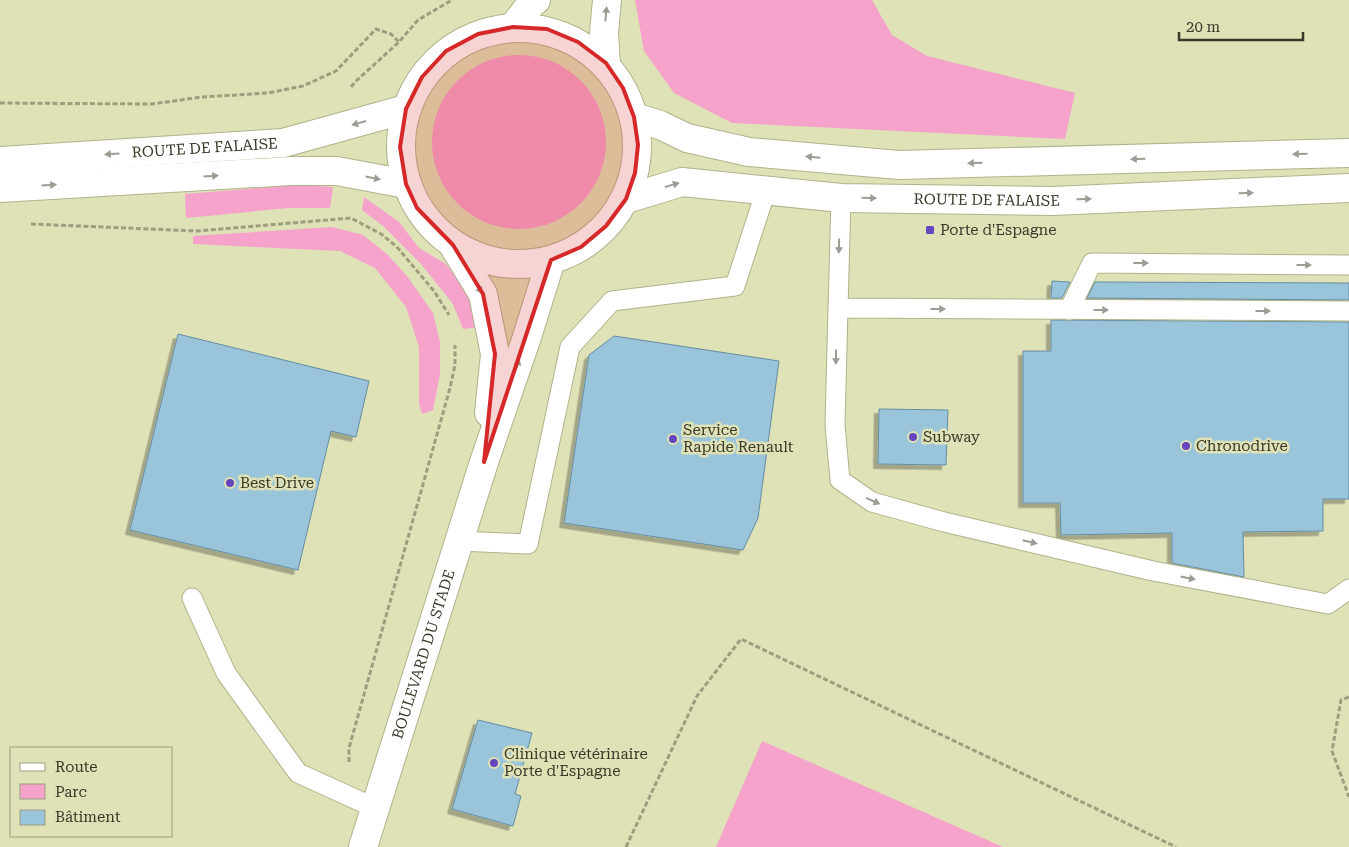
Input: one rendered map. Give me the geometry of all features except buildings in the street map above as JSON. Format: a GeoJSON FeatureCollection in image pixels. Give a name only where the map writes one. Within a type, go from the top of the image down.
{"type":"FeatureCollection","features":[{"type":"Feature","properties":{"kind":"main road"},"geometry":{"type":"LineString","coordinates":[[513,27],[536,0]]}},
{"type":"Feature","properties":{"kind":"main road"},"geometry":{"type":"LineString","coordinates":[[606,63],[604,33],[607,0]]}},
{"type":"Feature","properties":{"kind":"main road"},"geometry":{"type":"LineString","coordinates":[[513,27],[547,29],[578,42],[606,63],[623,88],[634,116],[638,144],[635,173],[626,199],[600,232],[580,247],[551,260],[517,264],[483,260],[453,245],[433,228],[417,208],[406,184],[400,147],[406,109],[422,77],[446,51],[478,34],[513,27]]}},
{"type":"Feature","properties":{"kind":"main road","name":"ROUTE DE FALAISE"},"geometry":{"type":"LineString","coordinates":[[0,161],[283,143],[406,109]]}},
{"type":"Feature","properties":{"kind":"main road"},"geometry":{"type":"LineString","coordinates":[[634,116],[660,125],[687,138],[749,152],[899,165],[1349,153]]}},
{"type":"Feature","properties":{"kind":"main road","name":"ROUTE DE FALAISE"},"geometry":{"type":"LineString","coordinates":[[0,188],[291,171],[336,171],[406,184]]}},
{"type":"Feature","properties":{"kind":"main road","name":"ROUTE DE FALAISE"},"geometry":{"type":"LineString","coordinates":[[626,199],[682,182],[841,198],[1052,201],[1349,188]]}},
{"type":"Feature","properties":{"kind":"main road","name":"BOULEVARD DU STADE"},"geometry":{"type":"LineString","coordinates":[[453,245],[482,294],[495,354],[484,462]]}},
{"type":"Feature","properties":{"kind":"main road","name":"BOULEVARD DU STADE"},"geometry":{"type":"LineString","coordinates":[[363,847],[484,462],[529,332],[551,260]]}},
{"type":"Feature","properties":{"kind":"lane"},"geometry":{"type":"LineString","coordinates":[[459,541],[528,544],[570,347],[612,300],[735,286],[766,190]]}},
{"type":"Feature","properties":{"kind":"lane"},"geometry":{"type":"LineString","coordinates":[[841,198],[835,425],[840,480],[872,502],[944,522],[1153,571],[1328,604],[1349,589]]}},
{"type":"Feature","properties":{"kind":"lane"},"geometry":{"type":"LineString","coordinates":[[1069,310],[1092,263],[1349,265]]}},
{"type":"Feature","properties":{"kind":"lane"},"geometry":{"type":"LineString","coordinates":[[838,308],[1349,311]]}},
{"type":"Feature","properties":{"kind":"lane"},"geometry":{"type":"LineString","coordinates":[[192,598],[226,674],[298,773],[375,808]]}},
{"type":"Feature","properties":{"kind":"path"},"geometry":{"type":"LineString","coordinates":[[0,104],[152,104],[202,97],[268,93],[303,86],[336,71],[376,29],[391,34],[399,42],[418,20],[452,0]]}},
{"type":"Feature","properties":{"kind":"path"},"geometry":{"type":"LineString","coordinates":[[30,224],[198,231],[352,218],[381,234],[396,246],[434,291],[448,312],[450,322]]}},
{"type":"Feature","properties":{"kind":"path"},"geometry":{"type":"LineString","coordinates":[[348,797],[349,748],[450,388],[455,365],[455,342]]}},
{"type":"Feature","properties":{"kind":"path"},"geometry":{"type":"LineString","coordinates":[[626,847],[697,696],[741,639],[1176,847]]}},
{"type":"Feature","properties":{"kind":"path"},"geometry":{"type":"LineString","coordinates":[[1349,697],[1341,700],[1332,751],[1349,796]]}},
{"type":"Feature","properties":{"kind":"path"},"geometry":{"type":"LineString","coordinates":[[1344,786],[1349,791]]}},
{"type":"Feature","properties":{"kind":"highlighted area"},"geometry":{"type":"Polygon","coordinates":[[[513,27],[547,29],[578,42],[606,63],[623,88],[634,117],[638,145],[635,173],[626,199],[606,226],[581,247],[551,260],[484,462],[495,354],[483,294],[453,245],[417,208],[406,184],[400,147],[406,109],[422,77],[446,51],[478,34],[513,27]]]}},
{"type":"Feature","properties":{"kind":"green space"},"geometry":{"type":"Polygon","coordinates":[[[635,0],[872,0],[892,35],[927,56],[1075,93],[1065,139],[732,123],[674,93],[644,51],[635,0]]]}},
{"type":"Feature","properties":{"kind":"green space"},"geometry":{"type":"Polygon","coordinates":[[[519,55],[536,57],[552,62],[574,75],[586,87],[602,117],[606,142],[604,159],[599,175],[586,197],[574,209],[544,225],[519,229],[502,227],[486,222],[464,209],[452,197],[436,167],[432,142],[434,125],[439,109],[452,87],[464,75],[494,59],[519,55]]]}},
{"type":"Feature","properties":{"kind":"green space"},"geometry":{"type":"Polygon","coordinates":[[[294,185],[333,187],[330,208],[288,208],[186,218],[185,194],[294,185]]]}},
{"type":"Feature","properties":{"kind":"green space"},"geometry":{"type":"Polygon","coordinates":[[[364,197],[399,222],[419,248],[446,264],[471,297],[480,327],[463,329],[453,304],[421,264],[382,225],[362,210],[364,197]]]}},
{"type":"Feature","properties":{"kind":"green space"},"geometry":{"type":"Polygon","coordinates":[[[332,227],[363,235],[387,254],[407,276],[433,313],[440,342],[440,374],[433,410],[422,414],[419,404],[419,347],[406,307],[375,268],[340,251],[193,244],[193,236],[332,227]]]}},
{"type":"Feature","properties":{"kind":"green space"},"geometry":{"type":"Polygon","coordinates":[[[762,741],[1003,847],[716,847],[762,741]]]}},
{"type":"Feature","properties":{"kind":"place","name":"Porte d'Espagne"},"geometry":{"type":"Point","coordinates":[930,230]}},
{"type":"Feature","properties":{"kind":"place","name":"Subway"},"geometry":{"type":"Point","coordinates":[913,437]}},
{"type":"Feature","properties":{"kind":"place","name":"Service Rapide Renault"},"geometry":{"type":"Point","coordinates":[673,439]}},
{"type":"Feature","properties":{"kind":"place","name":"Chronodrive"},"geometry":{"type":"Point","coordinates":[1186,446]}},
{"type":"Feature","properties":{"kind":"place","name":"Best Drive"},"geometry":{"type":"Point","coordinates":[230,483]}},
{"type":"Feature","properties":{"kind":"place","name":"Clinique vétérinaire Porte d'Espagne"},"geometry":{"type":"Point","coordinates":[494,763]}}]}
